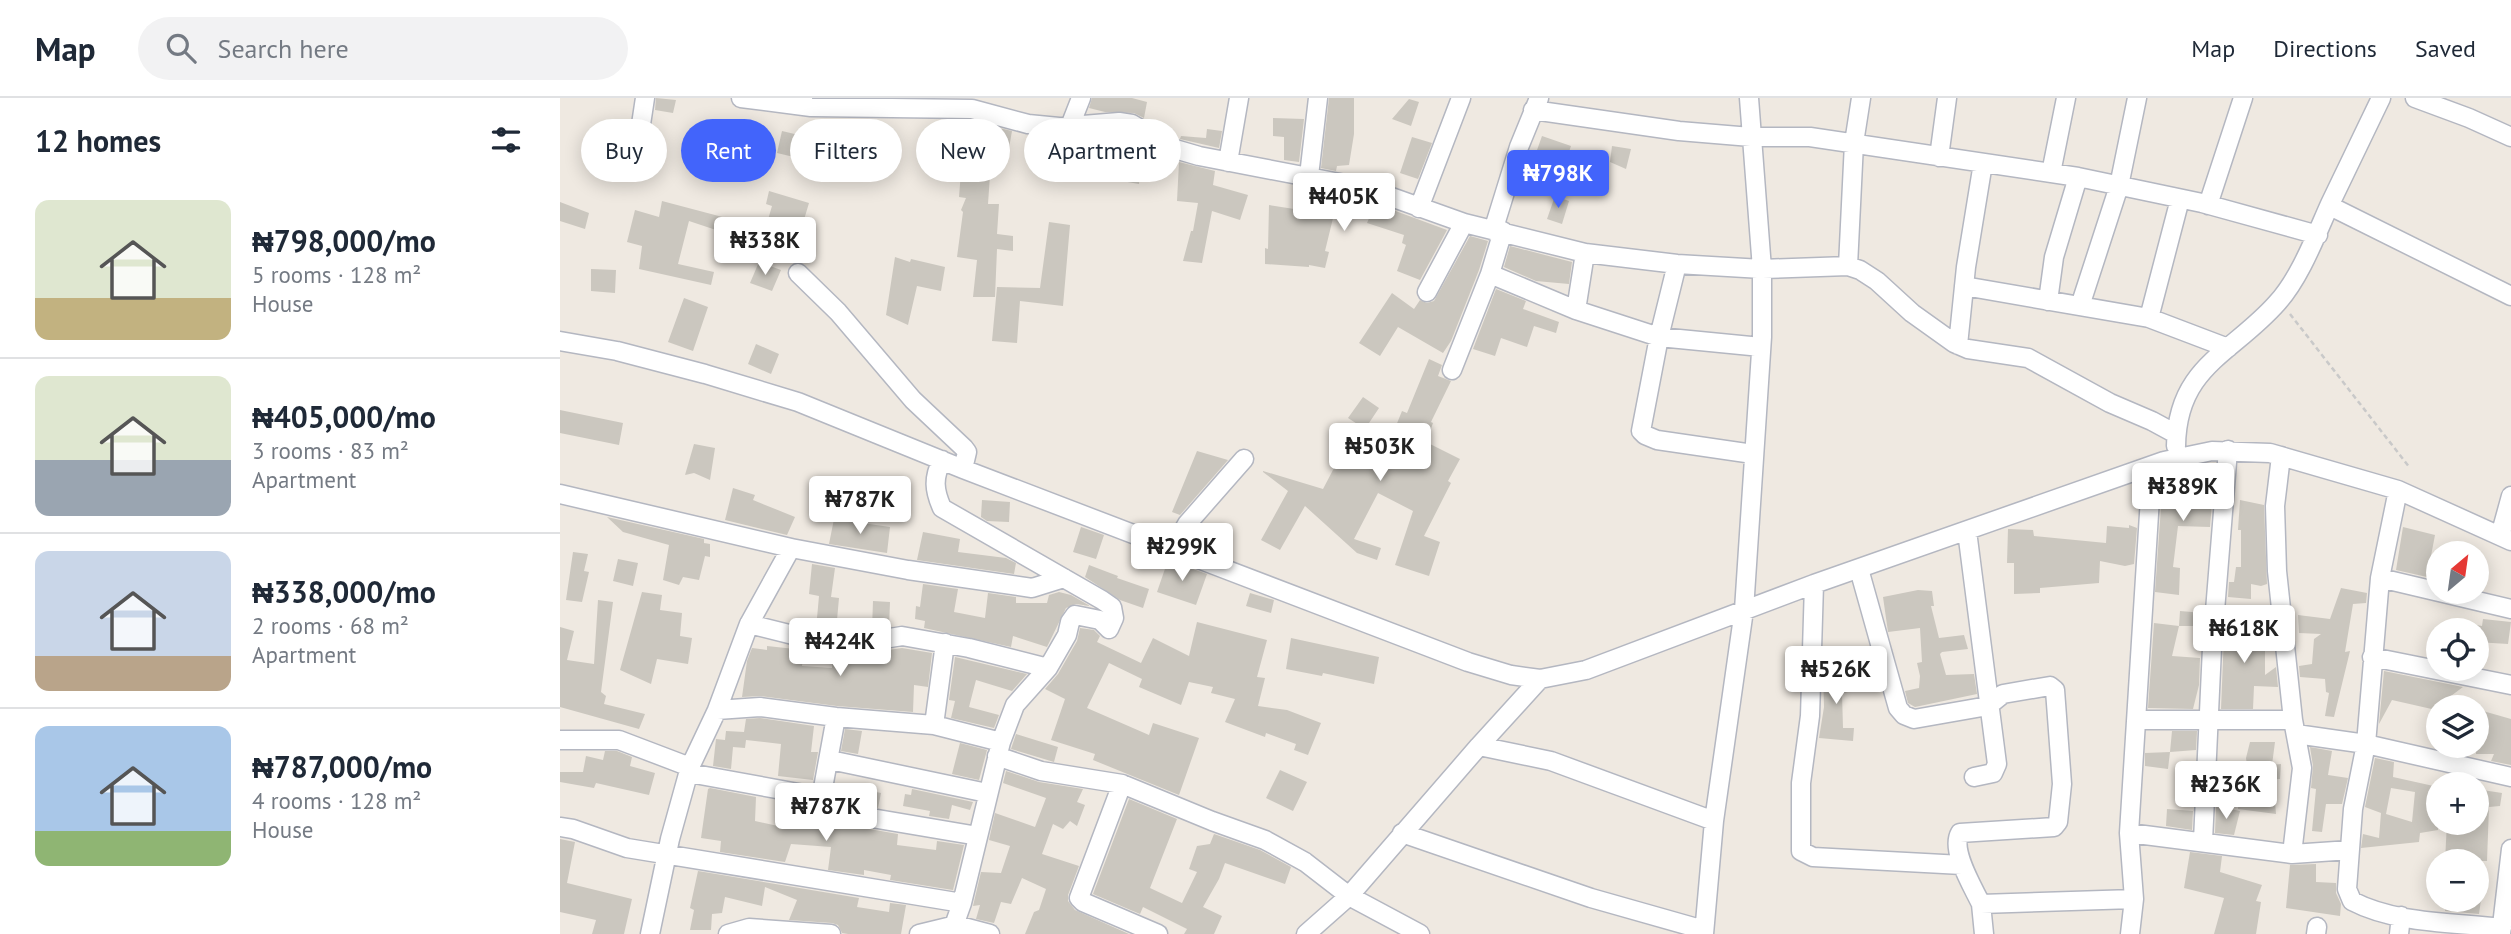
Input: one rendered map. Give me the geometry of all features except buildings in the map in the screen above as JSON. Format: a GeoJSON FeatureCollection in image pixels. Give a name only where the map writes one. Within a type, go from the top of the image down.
{"type":"FeatureCollection","features":[{"type":"Feature","properties":{"kind":"street"},"geometry":{"type":"LineString","coordinates":[[642,119],[645,98]]}},
{"type":"Feature","properties":{"kind":"street"},"geometry":{"type":"LineString","coordinates":[[741,98],[811,107],[886,103],[973,103],[1024,122]]}},
{"type":"Feature","properties":{"kind":"street"},"geometry":{"type":"LineString","coordinates":[[1073,119],[1082,98]]}},
{"type":"Feature","properties":{"kind":"street"},"geometry":{"type":"LineString","coordinates":[[1228,162],[1239,98]]}},
{"type":"Feature","properties":{"kind":"street"},"geometry":{"type":"LineString","coordinates":[[1309,176],[1318,98]]}},
{"type":"Feature","properties":{"kind":"street"},"geometry":{"type":"LineString","coordinates":[[1419,208],[1461,98]]}},
{"type":"Feature","properties":{"kind":"street"},"geometry":{"type":"LineString","coordinates":[[1402,833],[1591,898],[1704,932],[1714,821],[1744,610],[1761,347],[1762,269],[1749,98]]}},
{"type":"Feature","properties":{"kind":"street"},"geometry":{"type":"LineString","coordinates":[[1848,266],[1854,143],[1861,98]]}},
{"type":"Feature","properties":{"kind":"street"},"geometry":{"type":"LineString","coordinates":[[1939,157],[1947,98]]}},
{"type":"Feature","properties":{"kind":"street"},"geometry":{"type":"LineString","coordinates":[[2051,173],[2066,98]]}},
{"type":"Feature","properties":{"kind":"street"},"geometry":{"type":"LineString","coordinates":[[2080,306],[2119,186],[2137,98]]}},
{"type":"Feature","properties":{"kind":"street"},"geometry":{"type":"LineString","coordinates":[[2208,205],[2243,98]]}},
{"type":"Feature","properties":{"kind":"street"},"geometry":{"type":"LineString","coordinates":[[2176,457],[2176,434],[2191,386],[2210,361],[2259,322],[2280,300],[2318,235],[2381,98]]}},
{"type":"Feature","properties":{"kind":"street"},"geometry":{"type":"LineString","coordinates":[[2415,98],[2511,137]]}},
{"type":"Feature","properties":{"kind":"street"},"geometry":{"type":"LineString","coordinates":[[1451,370],[1490,274],[1519,147],[1536,104],[1679,131],[1751,137],[1810,137],[2078,177],[2208,205],[2318,235]]}},
{"type":"Feature","properties":{"kind":"street"},"geometry":{"type":"LineString","coordinates":[[1181,150],[1366,188],[1464,223],[1584,253],[1678,264],[1762,269],[1848,266],[1877,281],[1912,313],[1958,345],[1968,349],[2028,358],[2110,403],[2176,434]]}},
{"type":"Feature","properties":{"kind":"street"},"geometry":{"type":"LineString","coordinates":[[1958,345],[1983,163]]}},
{"type":"Feature","properties":{"kind":"street"},"geometry":{"type":"LineString","coordinates":[[2048,301],[2054,257],[2078,177]]}},
{"type":"Feature","properties":{"kind":"street"},"geometry":{"type":"LineString","coordinates":[[2149,318],[2180,199]]}},
{"type":"Feature","properties":{"kind":"street"},"geometry":{"type":"LineString","coordinates":[[2330,206],[2511,296]]}},
{"type":"Feature","properties":{"kind":"street"},"geometry":{"type":"LineString","coordinates":[[1427,292],[1464,223]]}},
{"type":"Feature","properties":{"kind":"street"},"geometry":{"type":"LineString","coordinates":[[1576,310],[1584,253]]}},
{"type":"Feature","properties":{"kind":"street"},"geometry":{"type":"LineString","coordinates":[[1678,264],[1659,337],[1641,431],[1657,440],[1753,454]]}},
{"type":"Feature","properties":{"kind":"street"},"geometry":{"type":"LineString","coordinates":[[798,273],[838,312],[913,400],[964,447],[967,453],[963,469]]}},
{"type":"Feature","properties":{"kind":"street"},"geometry":{"type":"LineString","coordinates":[[1490,274],[1576,310],[1659,337],[1761,347]]}},
{"type":"Feature","properties":{"kind":"street"},"geometry":{"type":"LineString","coordinates":[[1964,286],[2149,318],[2228,348]]}},
{"type":"Feature","properties":{"kind":"street"},"geometry":{"type":"LineString","coordinates":[[560,341],[617,351],[798,402],[963,469],[1468,662],[1511,675],[1540,679],[1586,670],[1814,584],[2176,457],[2228,450],[2270,453],[2398,490],[2505,539],[2511,496]]}},
{"type":"Feature","properties":{"kind":"street"},"geometry":{"type":"LineString","coordinates":[[2203,841],[2215,613],[2228,450]]}},
{"type":"Feature","properties":{"kind":"street"},"geometry":{"type":"LineString","coordinates":[[2280,456],[2275,506],[2277,571],[2294,727],[2302,768],[2292,854]]}},
{"type":"Feature","properties":{"kind":"street"},"geometry":{"type":"LineString","coordinates":[[1167,547],[1176,543],[1187,524],[1244,459]]}},
{"type":"Feature","properties":{"kind":"street"},"geometry":{"type":"LineString","coordinates":[[942,460],[935,474],[934,487],[942,509],[1112,607],[1114,618],[1109,629],[1100,620],[1075,615],[1048,668],[1015,705],[999,749],[962,903],[953,929]]}},
{"type":"Feature","properties":{"kind":"street"},"geometry":{"type":"LineString","coordinates":[[2130,934],[2134,899],[2129,833],[2152,466]]}},
{"type":"Feature","properties":{"kind":"street"},"geometry":{"type":"LineString","coordinates":[[2398,490],[2380,578],[2366,744],[2353,809],[2347,889],[2352,901],[2400,925],[2501,931],[2508,898],[2511,849]]}},
{"type":"Feature","properties":{"kind":"street"},"geometry":{"type":"LineString","coordinates":[[560,494],[791,548],[908,570],[1032,588],[1064,578]]}},
{"type":"Feature","properties":{"kind":"street"},"geometry":{"type":"LineString","coordinates":[[1967,531],[1987,706],[1997,764],[1993,773],[1975,777]]}},
{"type":"Feature","properties":{"kind":"street"},"geometry":{"type":"LineString","coordinates":[[650,934],[670,839],[690,770],[717,710],[749,624],[791,548]]}},
{"type":"Feature","properties":{"kind":"street"},"geometry":{"type":"LineString","coordinates":[[1859,569],[1898,708],[1904,715],[1914,719],[1987,706],[2003,694],[2050,686],[2053,688],[2062,784],[2060,815],[2054,827],[1960,833],[1956,841],[1962,865],[1981,904],[1983,934]]}},
{"type":"Feature","properties":{"kind":"street"},"geometry":{"type":"LineString","coordinates":[[2380,578],[2511,609]]}},
{"type":"Feature","properties":{"kind":"street"},"geometry":{"type":"LineString","coordinates":[[1814,584],[1811,716],[1801,783],[1801,851],[1813,857],[1962,865]]}},
{"type":"Feature","properties":{"kind":"street"},"geometry":{"type":"LineString","coordinates":[[749,624],[817,641],[853,644],[902,636],[1024,660],[1048,668]]}},
{"type":"Feature","properties":{"kind":"street"},"geometry":{"type":"LineString","coordinates":[[934,725],[945,643]]}},
{"type":"Feature","properties":{"kind":"street"},"geometry":{"type":"LineString","coordinates":[[2372,657],[2511,685]]}},
{"type":"Feature","properties":{"kind":"street"},"geometry":{"type":"LineString","coordinates":[[1306,934],[1349,896],[1540,679]]}},
{"type":"Feature","properties":{"kind":"street"},"geometry":{"type":"LineString","coordinates":[[717,710],[760,707],[836,717],[934,725],[999,749],[1041,771],[1122,784],[1283,848],[1306,862],[1349,896],[1420,934]]}},
{"type":"Feature","properties":{"kind":"street"},"geometry":{"type":"LineString","coordinates":[[821,799],[836,717]]}},
{"type":"Feature","properties":{"kind":"street"},"geometry":{"type":"LineString","coordinates":[[2136,720],[2209,721],[2294,727],[2511,777]]}},
{"type":"Feature","properties":{"kind":"street"},"geometry":{"type":"LineString","coordinates":[[560,740],[619,740],[690,770],[821,799],[837,812],[978,836]]}},
{"type":"Feature","properties":{"kind":"street"},"geometry":{"type":"LineString","coordinates":[[1479,746],[1551,761],[1714,821]]}},
{"type":"Feature","properties":{"kind":"street"},"geometry":{"type":"LineString","coordinates":[[830,760],[987,793]]}},
{"type":"Feature","properties":{"kind":"street"},"geometry":{"type":"LineString","coordinates":[[1122,784],[1079,898],[1158,934]]}},
{"type":"Feature","properties":{"kind":"street"},"geometry":{"type":"LineString","coordinates":[[560,827],[627,848],[962,903]]}},
{"type":"Feature","properties":{"kind":"street"},"geometry":{"type":"LineString","coordinates":[[2129,833],[2292,854],[2350,850]]}},
{"type":"Feature","properties":{"kind":"street"},"geometry":{"type":"LineString","coordinates":[[1981,904],[2134,899]]}},
{"type":"Feature","properties":{"kind":"street"},"geometry":{"type":"LineString","coordinates":[[728,934],[749,928],[831,934]]}},
{"type":"Feature","properties":{"kind":"street"},"geometry":{"type":"LineString","coordinates":[[919,934],[953,929],[990,934]]}},
{"type":"Feature","properties":{"kind":"path"},"geometry":{"type":"LineString","coordinates":[[2280,300],[2410,468]]}}]}
